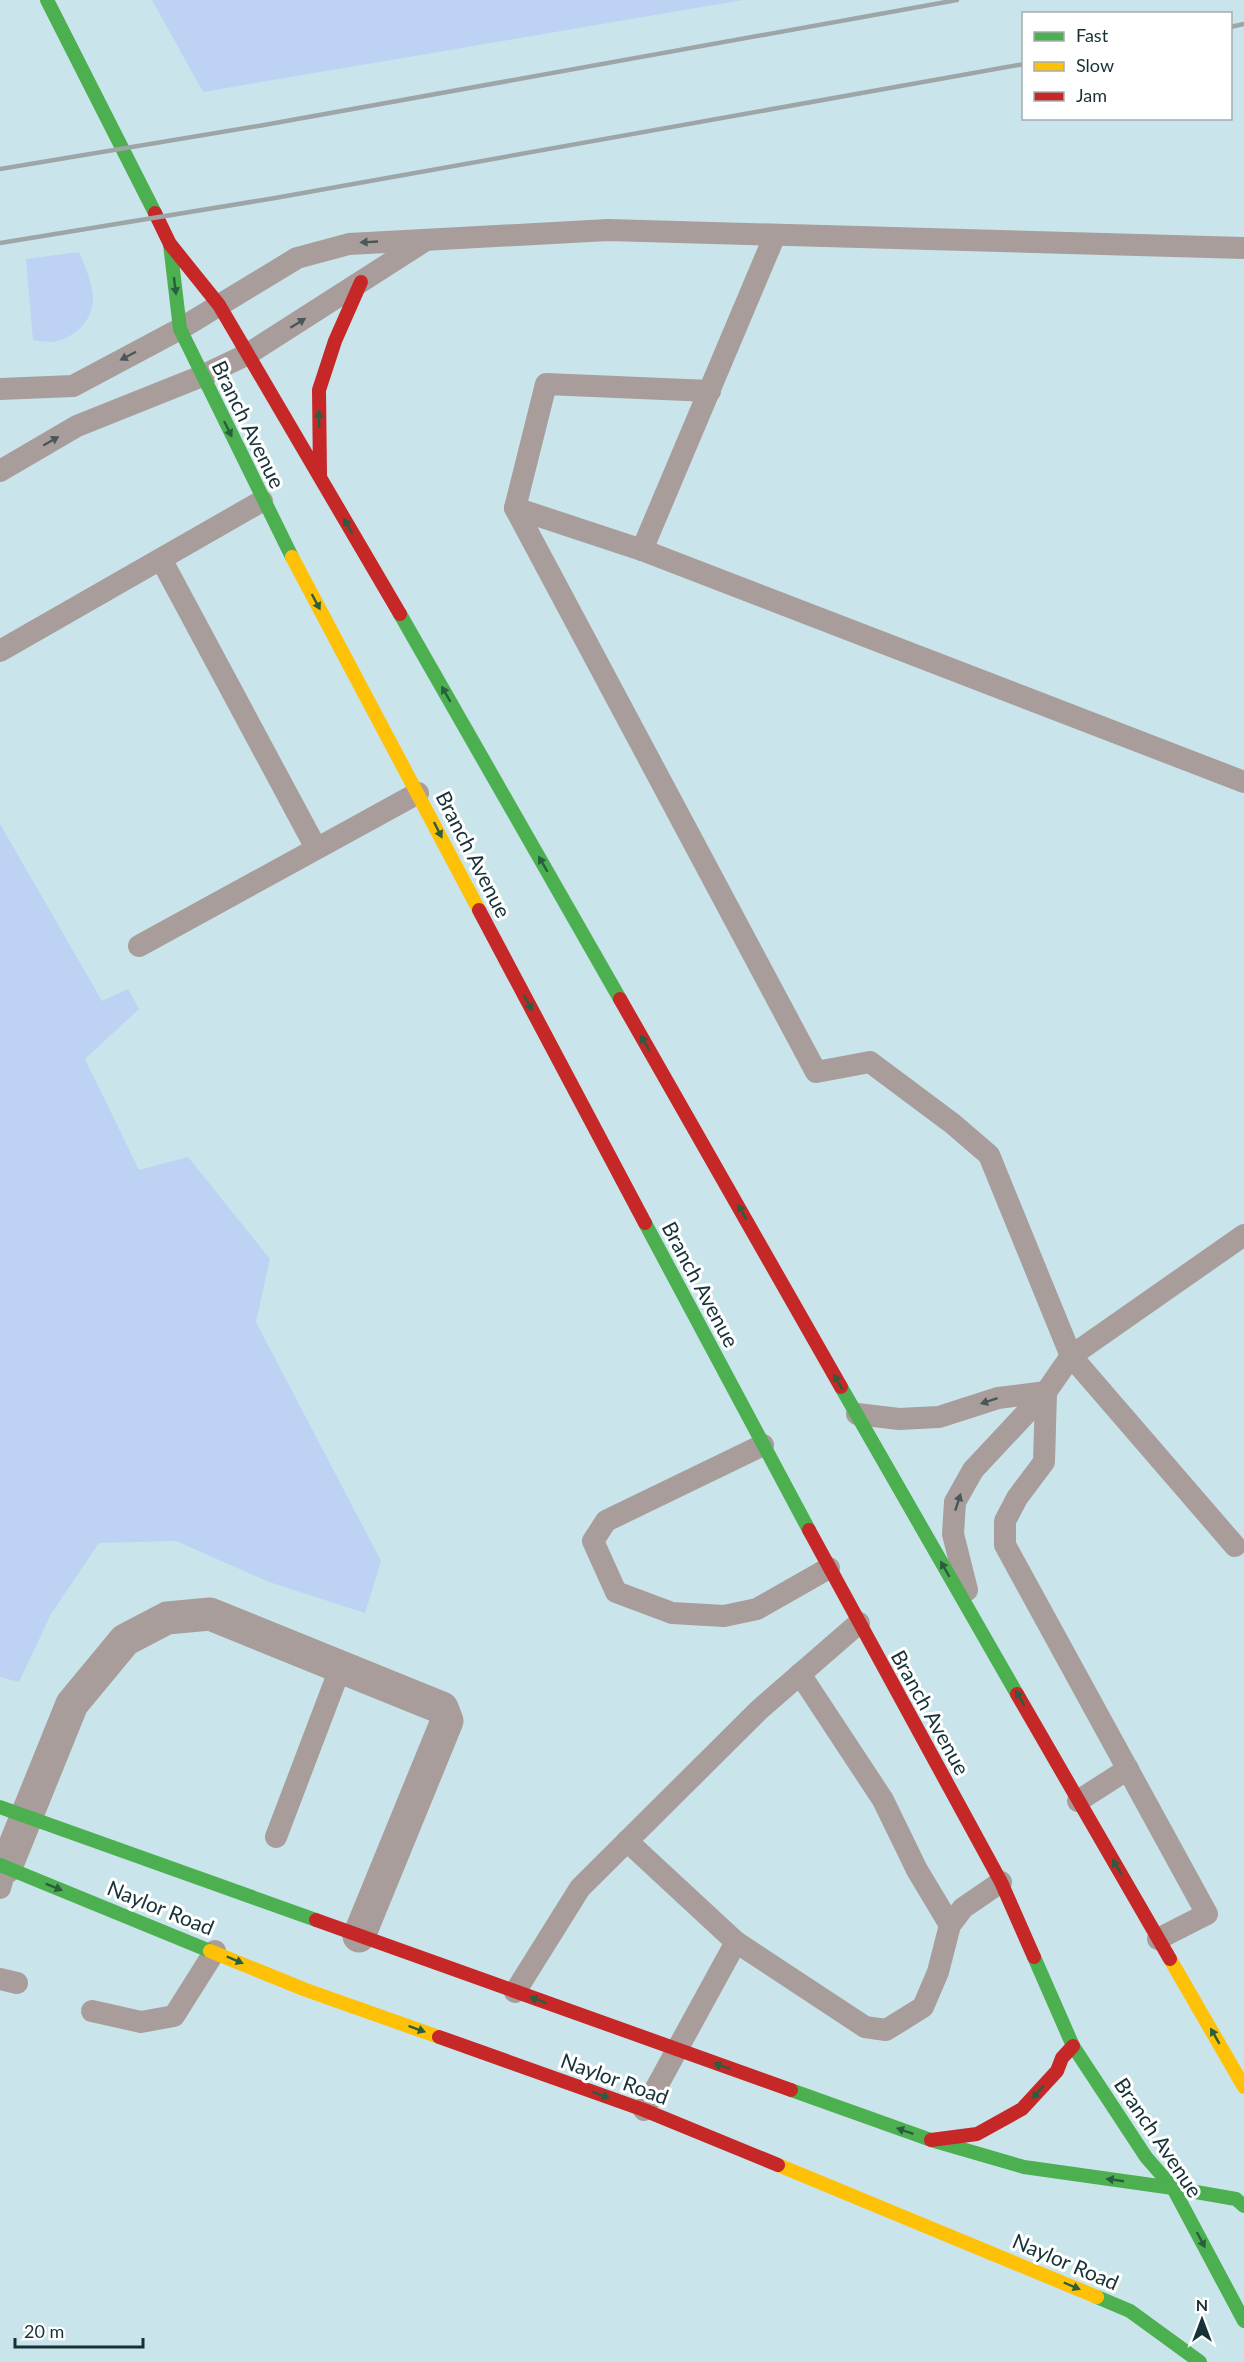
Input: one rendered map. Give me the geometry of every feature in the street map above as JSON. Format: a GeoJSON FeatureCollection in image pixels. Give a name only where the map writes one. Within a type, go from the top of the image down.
{"type":"FeatureCollection","features":[{"type":"Feature","properties":{"kind":"main road","name":"Branch Avenue"},"geometry":{"type":"LineString","coordinates":[[47,0],[170,244],[219,305],[428,662],[974,1620],[1244,2087]]}},
{"type":"Feature","properties":{"kind":"main road","name":"Branch Avenue"},"geometry":{"type":"LineString","coordinates":[[170,244],[180,328],[262,501],[858,1623],[1001,1882],[1073,2046],[1146,2157],[1173,2188],[1244,2321]]}},
{"type":"Feature","properties":{"kind":"main road"},"geometry":{"type":"LineString","coordinates":[[320,477],[319,390],[335,340],[361,282]]}},
{"type":"Feature","properties":{"kind":"main road","name":"Naylor Road"},"geometry":{"type":"LineString","coordinates":[[14,1812],[931,2140],[1024,2167],[1236,2199],[1244,2206]]}},
{"type":"Feature","properties":{"kind":"main road","name":"Naylor Road"},"geometry":{"type":"LineString","coordinates":[[2,1874],[215,1952],[306,1990],[644,2110],[1130,2311],[1200,2362]]}},
{"type":"Feature","properties":{"kind":"main road"},"geometry":{"type":"LineString","coordinates":[[931,2140],[977,2134],[1023,2109],[1057,2071],[1062,2058],[1073,2046]]}},
{"type":"Feature","properties":{"kind":"street"},"geometry":{"type":"LineString","coordinates":[[2,1874],[14,1812],[72,1704],[125,1640],[167,1618],[210,1614],[442,1708],[447,1721],[359,1936]]}},
{"type":"Feature","properties":{"kind":"lane"},"geometry":{"type":"LineString","coordinates":[[0,389],[73,386],[180,328],[297,258],[350,243],[608,230],[1244,248]]}},
{"type":"Feature","properties":{"kind":"lane"},"geometry":{"type":"LineString","coordinates":[[642,550],[775,235]]}},
{"type":"Feature","properties":{"kind":"lane"},"geometry":{"type":"LineString","coordinates":[[0,471],[77,426],[202,376],[248,354],[427,239]]}},
{"type":"Feature","properties":{"kind":"lane"},"geometry":{"type":"LineString","coordinates":[[710,391],[546,384],[514,508],[816,1072],[870,1062],[953,1124],[989,1155],[1071,1356],[1235,1546]]}},
{"type":"Feature","properties":{"kind":"lane"},"geometry":{"type":"LineString","coordinates":[[0,651],[262,501]]}},
{"type":"Feature","properties":{"kind":"lane"},"geometry":{"type":"LineString","coordinates":[[514,508],[642,550],[1244,782]]}},
{"type":"Feature","properties":{"kind":"lane"},"geometry":{"type":"LineString","coordinates":[[161,559],[316,848]]}},
{"type":"Feature","properties":{"kind":"lane"},"geometry":{"type":"LineString","coordinates":[[139,945],[418,792]]}},
{"type":"Feature","properties":{"kind":"lane"},"geometry":{"type":"LineString","coordinates":[[974,1620],[953,1534],[956,1502],[973,1470],[1046,1392],[1071,1356],[1244,1235]]}},
{"type":"Feature","properties":{"kind":"lane"},"geometry":{"type":"LineString","coordinates":[[857,1414],[899,1419],[939,1417],[998,1398],[1046,1392]]}},
{"type":"Feature","properties":{"kind":"lane"},"geometry":{"type":"LineString","coordinates":[[1046,1392],[1044,1462],[1017,1498],[1005,1521],[1005,1545],[1207,1914],[1158,1939]]}},
{"type":"Feature","properties":{"kind":"lane"},"geometry":{"type":"LineString","coordinates":[[763,1445],[606,1521],[593,1541],[616,1592],[672,1613],[724,1616],[757,1609],[829,1568]]}},
{"type":"Feature","properties":{"kind":"lane"},"geometry":{"type":"LineString","coordinates":[[515,1992],[580,1888],[759,1710],[858,1623]]}},
{"type":"Feature","properties":{"kind":"lane"},"geometry":{"type":"LineString","coordinates":[[276,1837],[340,1666]]}},
{"type":"Feature","properties":{"kind":"lane"},"geometry":{"type":"LineString","coordinates":[[800,1674],[884,1800],[917,1870],[950,1925]]}},
{"type":"Feature","properties":{"kind":"lane"},"geometry":{"type":"LineString","coordinates":[[1078,1801],[1128,1769]]}},
{"type":"Feature","properties":{"kind":"lane"},"geometry":{"type":"LineString","coordinates":[[627,1841],[736,1942],[865,2026],[886,2030],[923,2007],[938,1972],[950,1925],[963,1908],[1001,1882]]}},
{"type":"Feature","properties":{"kind":"lane"},"geometry":{"type":"LineString","coordinates":[[644,2110],[736,1942]]}},
{"type":"Feature","properties":{"kind":"lane"},"geometry":{"type":"LineString","coordinates":[[92,2011],[141,2022],[174,2016],[215,1952]]}},
{"type":"Feature","properties":{"kind":"shaded area"},"geometry":{"type":"Polygon","coordinates":[[[152,0],[743,0],[203,92],[152,0]]]}},
{"type":"Feature","properties":{"kind":"shaded area"},"geometry":{"type":"Polygon","coordinates":[[[79,252],[88,274],[93,297],[86,321],[75,333],[60,340],[52,342],[33,340],[26,259],[79,252]]]}},
{"type":"Feature","properties":{"kind":"shaded area"},"geometry":{"type":"Polygon","coordinates":[[[0,824],[102,1001],[128,989],[139,1009],[85,1059],[139,1170],[188,1157],[270,1259],[256,1322],[381,1561],[365,1613],[269,1582],[176,1541],[99,1543],[51,1614],[19,1682],[0,1677],[0,824]]]}},
{"type":"Feature","properties":{"kind":"railway"},"geometry":{"type":"LineString","coordinates":[[0,169],[264,125],[957,0]]}},
{"type":"Feature","properties":{"kind":"railway"},"geometry":{"type":"LineString","coordinates":[[1232,27],[1244,24]]}},
{"type":"Feature","properties":{"kind":"railway"},"geometry":{"type":"LineString","coordinates":[[0,243],[275,198],[1022,64]]}},
{"type":"Feature","properties":{"kind":"traffic: fast"},"geometry":{"type":"LineString","coordinates":[[47,0],[155,213]]}},
{"type":"Feature","properties":{"kind":"traffic: fast"},"geometry":{"type":"LineString","coordinates":[[170,244],[180,329],[292,557]]}},
{"type":"Feature","properties":{"kind":"traffic: fast"},"geometry":{"type":"LineString","coordinates":[[400,614],[620,999]]}},
{"type":"Feature","properties":{"kind":"traffic: fast"},"geometry":{"type":"LineString","coordinates":[[645,1223],[809,1530]]}},
{"type":"Feature","properties":{"kind":"traffic: fast"},"geometry":{"type":"LineString","coordinates":[[841,1387],[1017,1694]]}},
{"type":"Feature","properties":{"kind":"traffic: fast"},"geometry":{"type":"LineString","coordinates":[[0,1807],[316,1920]]}},
{"type":"Feature","properties":{"kind":"traffic: fast"},"geometry":{"type":"LineString","coordinates":[[0,1865],[210,1951]]}},
{"type":"Feature","properties":{"kind":"traffic: fast"},"geometry":{"type":"LineString","coordinates":[[1034,1957],[1073,2046],[1146,2157],[1173,2188],[1244,2321]]}},
{"type":"Feature","properties":{"kind":"traffic: fast"},"geometry":{"type":"LineString","coordinates":[[791,2090],[931,2140],[1024,2167],[1173,2188]]}},
{"type":"Feature","properties":{"kind":"traffic: fast"},"geometry":{"type":"LineString","coordinates":[[1173,2188],[1236,2199],[1244,2206]]}},
{"type":"Feature","properties":{"kind":"traffic: fast"},"geometry":{"type":"LineString","coordinates":[[1097,2297],[1130,2311],[1200,2362]]}},
{"type":"Feature","properties":{"kind":"traffic: slow"},"geometry":{"type":"LineString","coordinates":[[292,557],[479,910]]}},
{"type":"Feature","properties":{"kind":"traffic: slow"},"geometry":{"type":"LineString","coordinates":[[210,1951],[306,1990],[439,2037]]}},
{"type":"Feature","properties":{"kind":"traffic: slow"},"geometry":{"type":"LineString","coordinates":[[1170,1959],[1244,2087]]}},
{"type":"Feature","properties":{"kind":"traffic: slow"},"geometry":{"type":"LineString","coordinates":[[778,2165],[1097,2297]]}},
{"type":"Feature","properties":{"kind":"traffic: jam"},"geometry":{"type":"LineString","coordinates":[[155,213],[170,244],[219,305],[400,614]]}},
{"type":"Feature","properties":{"kind":"traffic: jam"},"geometry":{"type":"LineString","coordinates":[[320,475],[319,390],[335,341],[361,282]]}},
{"type":"Feature","properties":{"kind":"traffic: jam"},"geometry":{"type":"LineString","coordinates":[[479,910],[645,1223]]}},
{"type":"Feature","properties":{"kind":"traffic: jam"},"geometry":{"type":"LineString","coordinates":[[620,999],[841,1387]]}},
{"type":"Feature","properties":{"kind":"traffic: jam"},"geometry":{"type":"LineString","coordinates":[[809,1530],[1001,1882],[1034,1957]]}},
{"type":"Feature","properties":{"kind":"traffic: jam"},"geometry":{"type":"LineString","coordinates":[[1017,1694],[1170,1959]]}},
{"type":"Feature","properties":{"kind":"traffic: jam"},"geometry":{"type":"LineString","coordinates":[[316,1920],[791,2090]]}},
{"type":"Feature","properties":{"kind":"traffic: jam"},"geometry":{"type":"LineString","coordinates":[[439,2037],[644,2110],[778,2165]]}},
{"type":"Feature","properties":{"kind":"traffic: jam"},"geometry":{"type":"LineString","coordinates":[[931,2140],[977,2134],[1022,2109],[1057,2071],[1062,2058],[1073,2046]]}}]}
